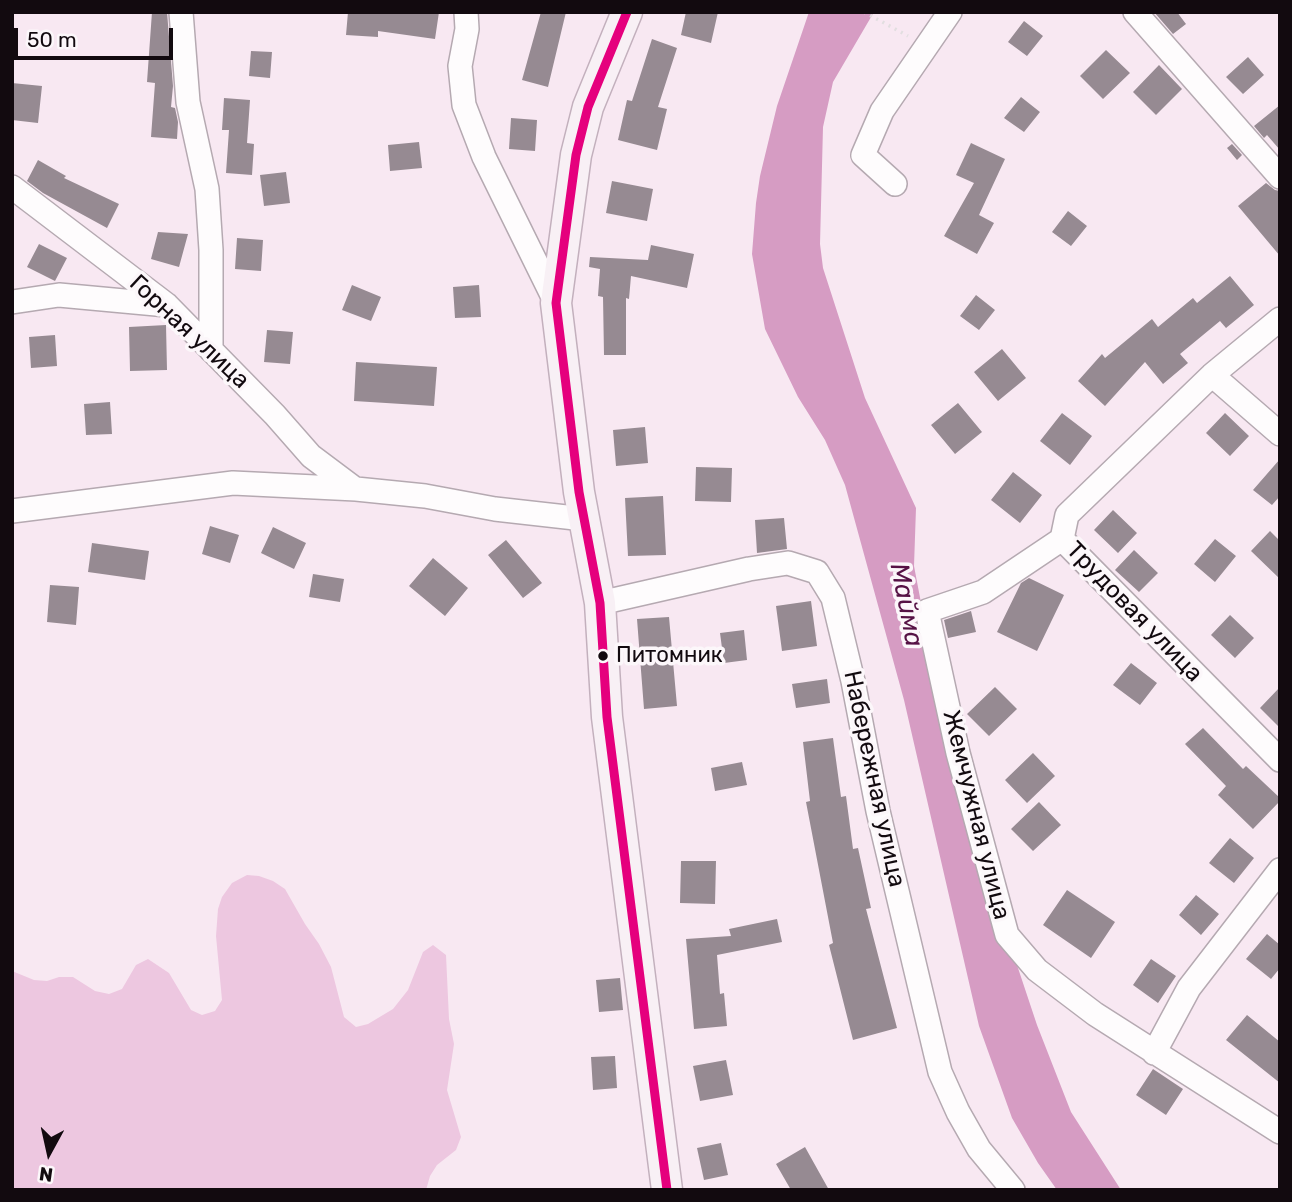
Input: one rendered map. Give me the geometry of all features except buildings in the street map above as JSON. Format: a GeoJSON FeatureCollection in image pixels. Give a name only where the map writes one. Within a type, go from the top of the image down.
{"type":"FeatureCollection","features":[{"type":"Feature","properties":{"kind":"main road"},"geometry":{"type":"LineString","coordinates":[[627,12],[588,107],[579,143],[556,303],[584,519],[600,603],[607,717],[667,1190]]}},
{"type":"Feature","properties":{"kind":"street"},"geometry":{"type":"LineString","coordinates":[[181,12],[188,102],[207,189],[211,250],[211,350]]}},
{"type":"Feature","properties":{"kind":"street"},"geometry":{"type":"LineString","coordinates":[[466,12],[467,29],[460,66],[464,105],[484,157],[556,303]]}},
{"type":"Feature","properties":{"kind":"street"},"geometry":{"type":"LineString","coordinates":[[895,184],[863,155],[882,111],[950,12]]}},
{"type":"Feature","properties":{"kind":"street"},"geometry":{"type":"LineString","coordinates":[[1135,12],[1280,177]]}},
{"type":"Feature","properties":{"kind":"street","name":"Горная улица"},"geometry":{"type":"LineString","coordinates":[[12,187],[167,305],[275,415],[311,456],[356,489]]}},
{"type":"Feature","properties":{"kind":"street"},"geometry":{"type":"LineString","coordinates":[[12,302],[60,295],[167,305]]}},
{"type":"Feature","properties":{"kind":"street","name":"Трудовая улица"},"geometry":{"type":"LineString","coordinates":[[1280,318],[1212,375],[1066,515],[1062,539],[1280,760]]}},
{"type":"Feature","properties":{"kind":"street"},"geometry":{"type":"LineString","coordinates":[[1212,375],[1280,434]]}},
{"type":"Feature","properties":{"kind":"street"},"geometry":{"type":"LineString","coordinates":[[12,512],[233,483],[356,489],[425,496],[495,509],[584,519]]}},
{"type":"Feature","properties":{"kind":"street","name":"Жемчужная улица"},"geometry":{"type":"LineString","coordinates":[[1062,539],[983,592],[927,611],[958,753],[1007,935],[1037,970],[1095,1014],[1280,1132]]}},
{"type":"Feature","properties":{"kind":"street","name":"Набережная улица"},"geometry":{"type":"LineString","coordinates":[[600,603],[749,569],[788,564],[817,572],[833,597],[836,609],[878,811],[940,1072],[979,1149],[1013,1190]]}},
{"type":"Feature","properties":{"kind":"street"},"geometry":{"type":"LineString","coordinates":[[1154,1053],[1189,988],[1280,870]]}},
{"type":"Feature","properties":{"kind":"path"},"geometry":{"type":"LineString","coordinates":[[863,12],[883,20],[926,47]]}},
{"type":"Feature","properties":{"kind":"shaded area"},"geometry":{"type":"Polygon","coordinates":[[[247,875],[273,881],[285,889],[331,967],[344,1017],[356,1027],[368,1024],[393,1009],[408,990],[423,952],[433,945],[446,955],[449,1019],[454,1044],[447,1090],[461,1137],[456,1150],[437,1165],[426,1190],[12,1190],[12,971],[34,980],[73,977],[95,991],[109,994],[122,989],[136,965],[148,959],[169,973],[191,1010],[202,1015],[215,1011],[222,1000],[216,936],[218,909],[222,897],[232,883],[247,875]]]}},
{"type":"Feature","properties":{"kind":"water","name":"Майма"},"geometry":{"type":"Polygon","coordinates":[[[809,12],[874,12],[833,82],[823,127],[820,244],[823,268],[865,398],[916,508],[914,566],[950,755],[1007,935],[1037,1025],[1071,1112],[1121,1190],[1057,1190],[1012,1118],[979,1026],[904,700],[845,485],[825,440],[798,397],[765,329],[752,254],[756,203],[777,106],[809,12]]]}},
{"type":"Feature","properties":{"kind":"transit line"},"geometry":{"type":"LineString","coordinates":[[627,12],[588,107],[576,155],[556,303],[579,492],[600,603],[607,717],[667,1190]]}},
{"type":"Feature","properties":{"kind":"place","name":"Питомник"},"geometry":{"type":"Point","coordinates":[603,656]}}]}
